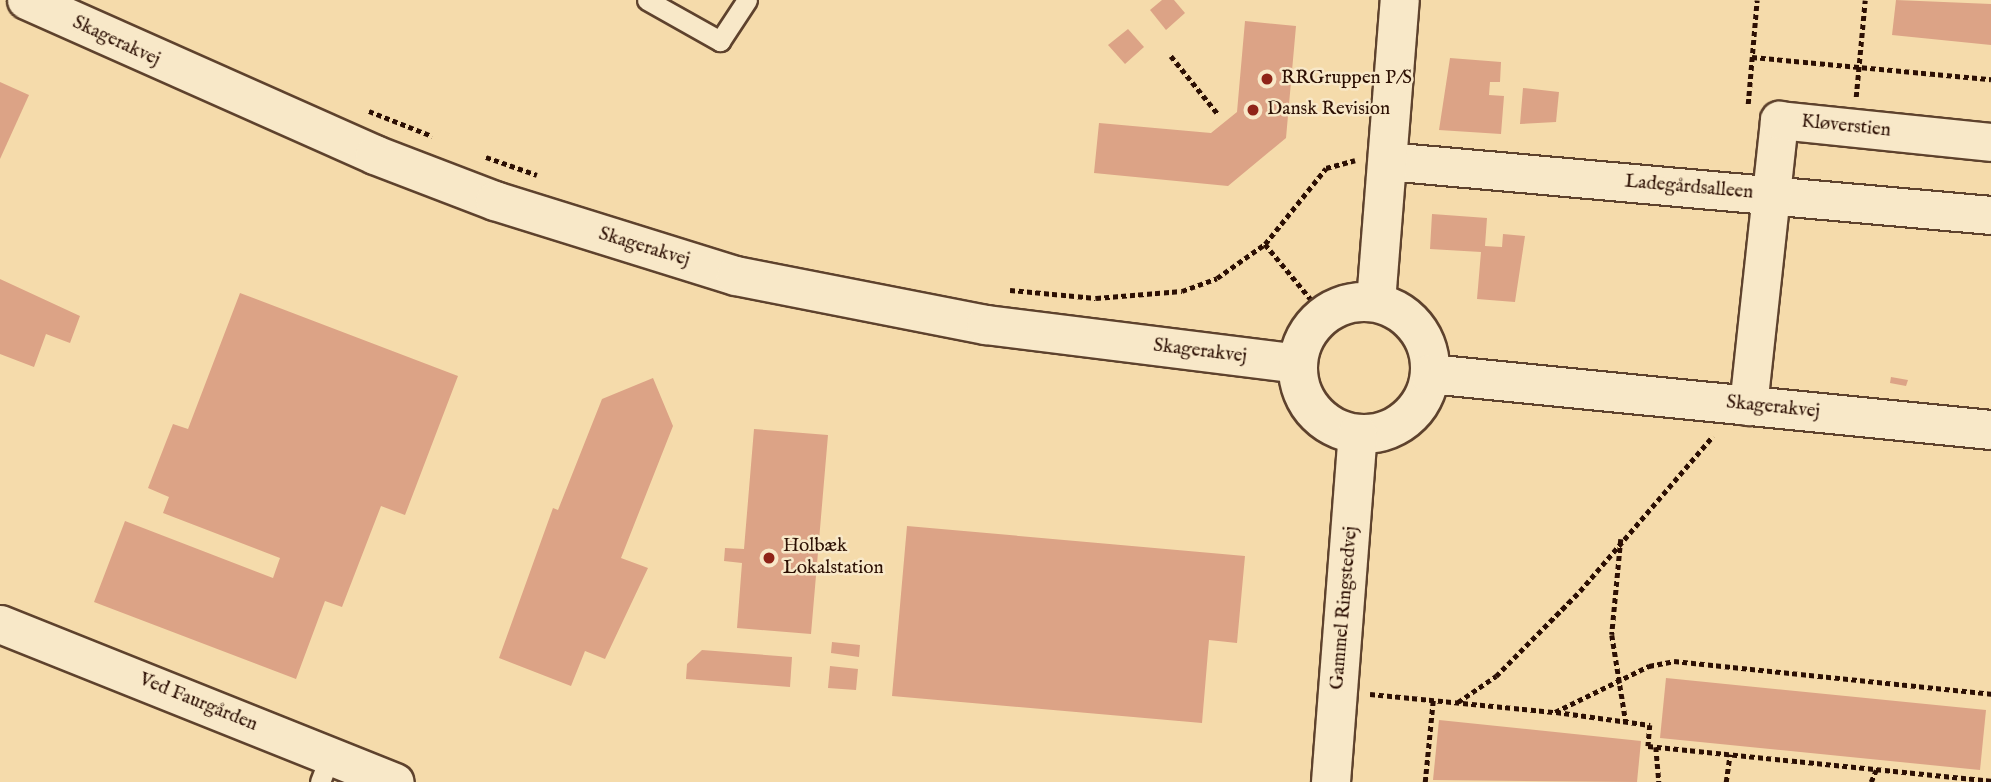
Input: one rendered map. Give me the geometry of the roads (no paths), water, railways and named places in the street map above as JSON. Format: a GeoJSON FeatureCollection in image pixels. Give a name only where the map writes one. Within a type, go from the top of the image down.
{"type":"FeatureCollection","features":[{"type":"Feature","properties":{"kind":"street","name":"Skagerakvej"},"geometry":{"type":"LineString","coordinates":[[27,0],[375,155],[495,201],[736,276],[973,323],[1298,364]]}},
{"type":"Feature","properties":{"kind":"street"},"geometry":{"type":"LineString","coordinates":[[1376,302],[1399,0]]}},
{"type":"Feature","properties":{"kind":"street","name":"Kløverstien"},"geometry":{"type":"LineString","coordinates":[[1732,404],[1771,195],[1779,120],[1991,142]]}},
{"type":"Feature","properties":{"kind":"street","name":"Ladegårdsalleen"},"geometry":{"type":"LineString","coordinates":[[1387,161],[1991,215]]}},
{"type":"Feature","properties":{"kind":"street"},"geometry":{"type":"LineString","coordinates":[[1376,302],[1417,328],[1430,374],[1423,399],[1407,419],[1384,431],[1358,434],[1314,411],[1298,364],[1306,337],[1324,315],[1348,303],[1376,302]]}},
{"type":"Feature","properties":{"kind":"street","name":"Skagerakvej"},"geometry":{"type":"LineString","coordinates":[[1430,374],[1991,430]]}},
{"type":"Feature","properties":{"kind":"street","name":"Gammel Ringstedvej"},"geometry":{"type":"LineString","coordinates":[[1331,782],[1358,434]]}},
{"type":"Feature","properties":{"kind":"street","name":"Ved Faurgården"},"geometry":{"type":"LineString","coordinates":[[0,624],[325,769],[395,782]]}},
{"type":"Feature","properties":{"kind":"lane"},"geometry":{"type":"LineString","coordinates":[[647,0],[720,41],[747,0]]}},
{"type":"Feature","properties":{"kind":"place","name":"RRGruppen P/S"},"geometry":{"type":"Point","coordinates":[1267,79]}},
{"type":"Feature","properties":{"kind":"place","name":"Dansk Revision"},"geometry":{"type":"Point","coordinates":[1253,110]}},
{"type":"Feature","properties":{"kind":"place","name":"Holbæk Lokalstation"},"geometry":{"type":"Point","coordinates":[769,558]}}]}
